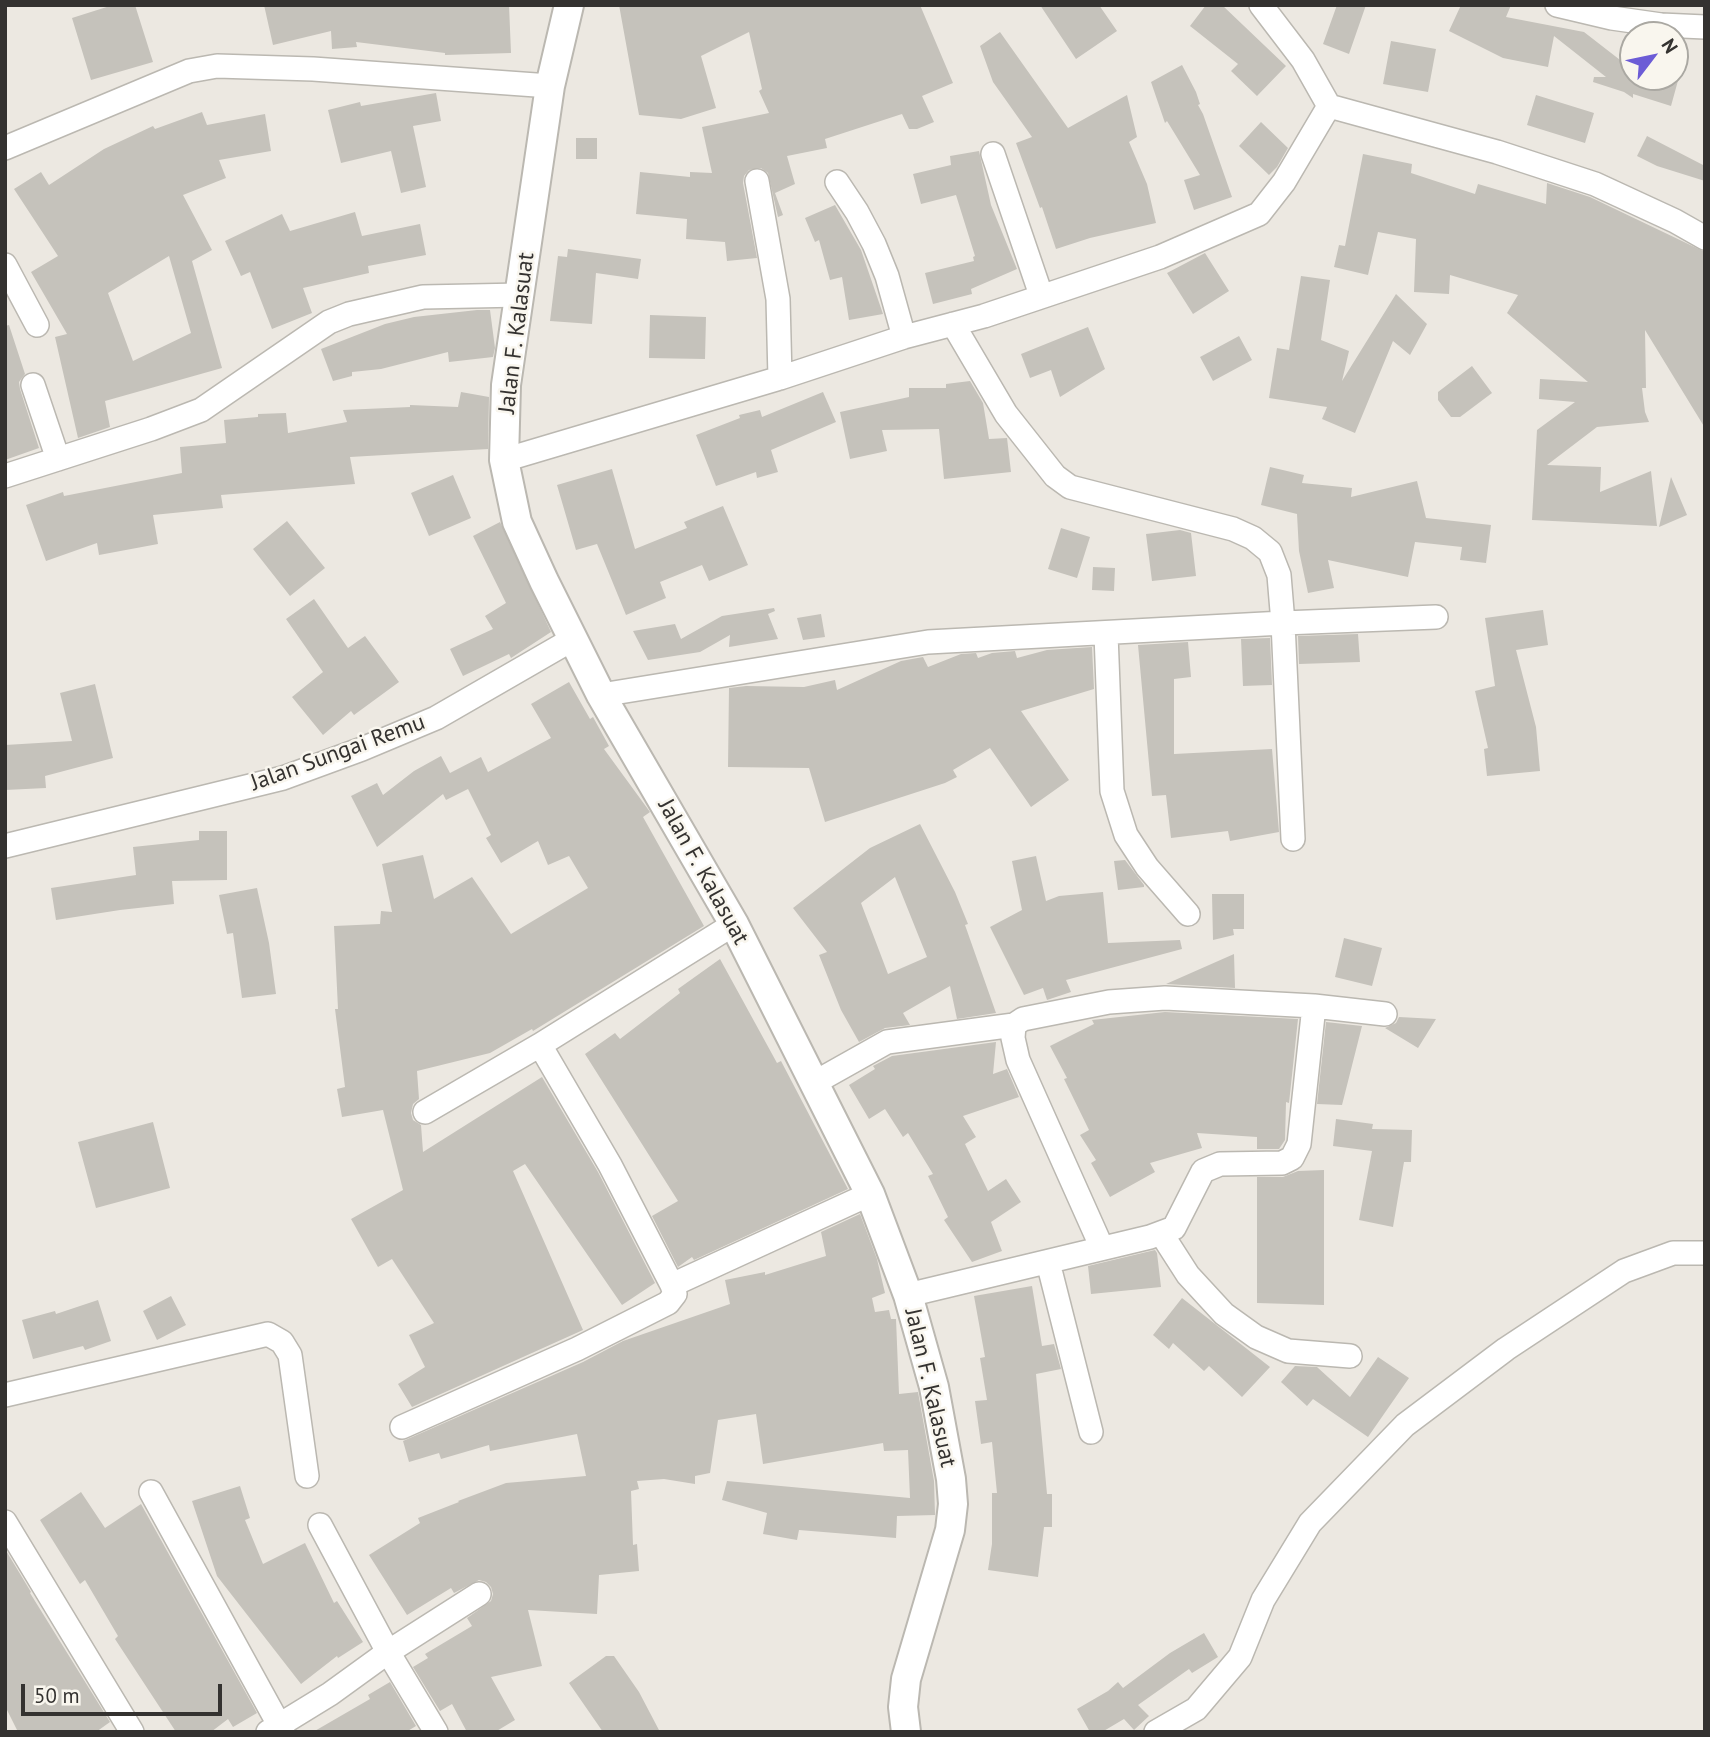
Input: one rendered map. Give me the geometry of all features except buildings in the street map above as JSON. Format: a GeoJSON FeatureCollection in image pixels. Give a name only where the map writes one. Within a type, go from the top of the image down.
{"type":"FeatureCollection","features":[{"type":"Feature","properties":{"kind":"street","name":"Jalan F. Kalasuat"},"geometry":{"type":"LineString","coordinates":[[569,5],[550,86],[506,385],[504,460],[517,522],[573,639],[601,695],[734,925],[870,1194],[908,1296],[934,1387],[953,1504],[950,1530],[911,1654],[903,1707],[905,1732]]}},
{"type":"Feature","properties":{"kind":"street"},"geometry":{"type":"LineString","coordinates":[[1261,5],[1303,60],[1329,106],[1497,152],[1595,184],[1675,221],[1705,239]]}},
{"type":"Feature","properties":{"kind":"street"},"geometry":{"type":"LineString","coordinates":[[1557,5],[1612,18],[1661,25],[1705,27]]}},
{"type":"Feature","properties":{"kind":"street"},"geometry":{"type":"LineString","coordinates":[[5,148],[189,71],[217,66],[313,69],[550,86]]}},
{"type":"Feature","properties":{"kind":"street"},"geometry":{"type":"LineString","coordinates":[[504,460],[780,378],[1160,257],[1259,214],[1284,182],[1329,106]]}},
{"type":"Feature","properties":{"kind":"street"},"geometry":{"type":"LineString","coordinates":[[993,154],[1041,295]]}},
{"type":"Feature","properties":{"kind":"street"},"geometry":{"type":"LineString","coordinates":[[757,181],[778,299],[780,378]]}},
{"type":"Feature","properties":{"kind":"street"},"geometry":{"type":"LineString","coordinates":[[837,182],[874,244],[887,276],[904,337]]}},
{"type":"Feature","properties":{"kind":"street"},"geometry":{"type":"LineString","coordinates":[[5,265],[37,324]]}},
{"type":"Feature","properties":{"kind":"street"},"geometry":{"type":"LineString","coordinates":[[5,476],[201,410],[329,322],[349,314],[423,297],[521,295]]}},
{"type":"Feature","properties":{"kind":"street"},"geometry":{"type":"LineString","coordinates":[[953,324],[1006,414],[1055,476],[1070,487],[1234,529],[1253,538],[1270,552],[1279,575],[1283,623],[1293,839]]}},
{"type":"Feature","properties":{"kind":"street"},"geometry":{"type":"LineString","coordinates":[[33,385],[58,459]]}},
{"type":"Feature","properties":{"kind":"street"},"geometry":{"type":"LineString","coordinates":[[601,695],[928,642],[1436,617]]}},
{"type":"Feature","properties":{"kind":"street"},"geometry":{"type":"LineString","coordinates":[[1106,634],[1112,791],[1126,835],[1147,867],[1188,914]]}},
{"type":"Feature","properties":{"kind":"street","name":"Jalan Sungai Remu"},"geometry":{"type":"LineString","coordinates":[[5,846],[283,778],[310,769],[436,718],[573,639]]}},
{"type":"Feature","properties":{"kind":"street"},"geometry":{"type":"LineString","coordinates":[[425,1112],[540,1045],[734,925]]}},
{"type":"Feature","properties":{"kind":"street"},"geometry":{"type":"LineString","coordinates":[[814,1083],[887,1042],[1014,1025],[1023,1019],[1109,1002],[1166,998],[1314,1006],[1385,1014]]}},
{"type":"Feature","properties":{"kind":"street"},"geometry":{"type":"LineString","coordinates":[[908,1296],[1161,1233],[1174,1228],[1203,1171],[1220,1164],[1282,1163],[1292,1158],[1299,1144],[1314,1006]]}},
{"type":"Feature","properties":{"kind":"street"},"geometry":{"type":"LineString","coordinates":[[1014,1025],[1013,1038],[1018,1060],[1102,1248]]}},
{"type":"Feature","properties":{"kind":"street"},"geometry":{"type":"LineString","coordinates":[[402,1427],[577,1349],[668,1303],[675,1294],[673,1284],[610,1166],[540,1045]]}},
{"type":"Feature","properties":{"kind":"street"},"geometry":{"type":"LineString","coordinates":[[673,1284],[870,1194]]}},
{"type":"Feature","properties":{"kind":"street"},"geometry":{"type":"LineString","coordinates":[[1161,1233],[1197,1284],[1224,1314],[1256,1337],[1288,1351],[1350,1356]]}},
{"type":"Feature","properties":{"kind":"street"},"geometry":{"type":"LineString","coordinates":[[1156,1732],[1196,1709],[1240,1657],[1264,1600],[1310,1523],[1405,1424],[1506,1349],[1624,1271],[1673,1252],[1705,1253]]}},
{"type":"Feature","properties":{"kind":"street"},"geometry":{"type":"LineString","coordinates":[[1048,1262],[1091,1433]]}},
{"type":"Feature","properties":{"kind":"street"},"geometry":{"type":"LineString","coordinates":[[5,1395],[268,1334],[282,1342],[290,1355],[307,1476]]}},
{"type":"Feature","properties":{"kind":"street"},"geometry":{"type":"LineString","coordinates":[[150,1492],[277,1729],[388,1651],[480,1594]]}},
{"type":"Feature","properties":{"kind":"street"},"geometry":{"type":"LineString","coordinates":[[5,1522],[132,1732]]}},
{"type":"Feature","properties":{"kind":"street"},"geometry":{"type":"LineString","coordinates":[[320,1525],[388,1651],[436,1732]]}}]}
